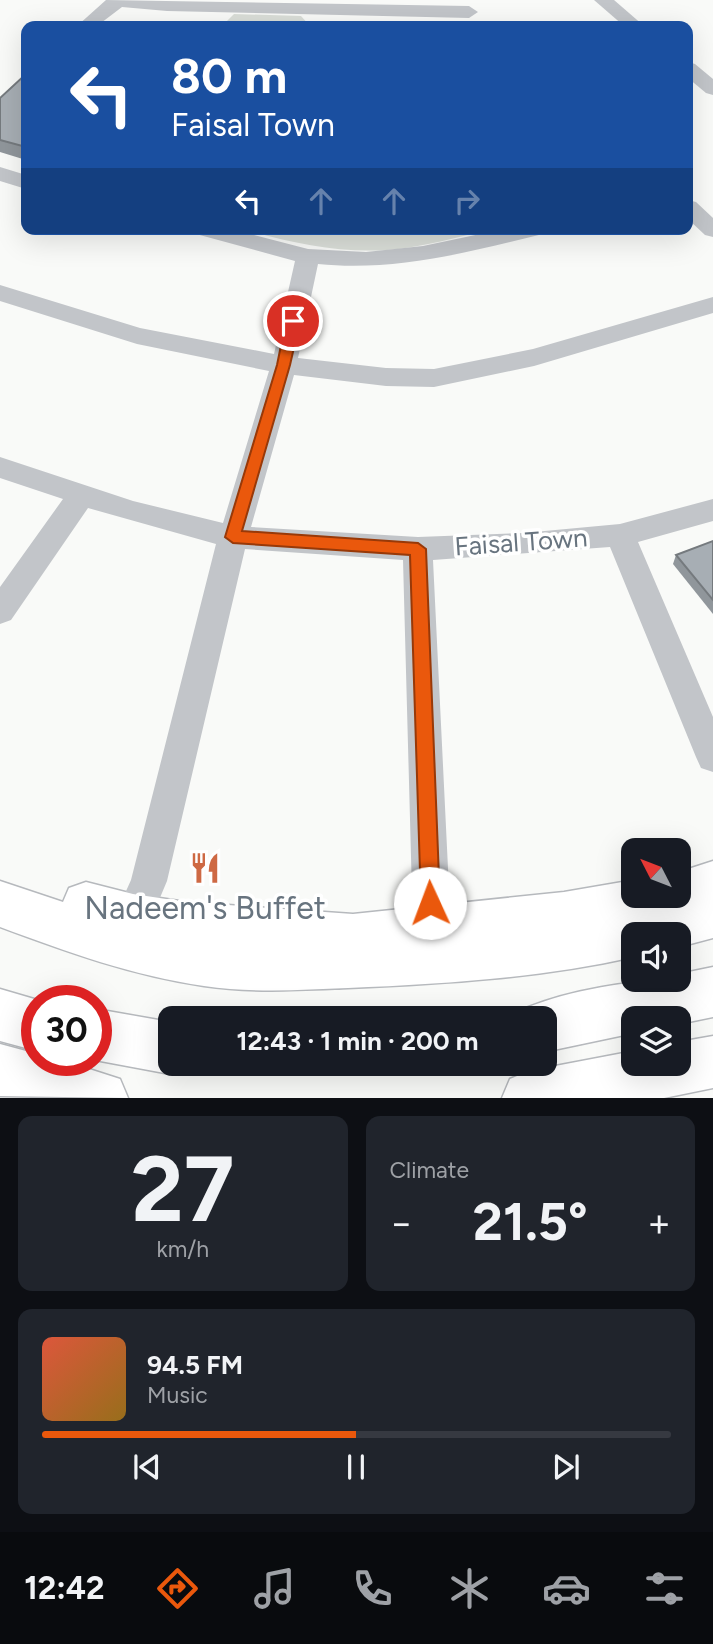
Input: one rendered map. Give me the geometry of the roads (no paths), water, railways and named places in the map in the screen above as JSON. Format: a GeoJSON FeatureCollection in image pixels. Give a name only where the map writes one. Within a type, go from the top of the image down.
{"type":"FeatureCollection","features":[{"type":"Feature","properties":{"kind":"main road"},"geometry":{"type":"LineString","coordinates":[[0,881],[133,918],[186,926],[353,938],[564,916],[621,906]]}},
{"type":"Feature","properties":{"kind":"main road"},"geometry":{"type":"LineString","coordinates":[[691,891],[713,884]]}},
{"type":"Feature","properties":{"kind":"main road"},"geometry":{"type":"LineString","coordinates":[[0,904],[47,921],[155,952],[236,965],[398,962],[487,955],[586,942],[713,914]]}},
{"type":"Feature","properties":{"kind":"main road"},"geometry":{"type":"LineString","coordinates":[[557,1023],[713,992]]}},
{"type":"Feature","properties":{"kind":"main road"},"geometry":{"type":"LineString","coordinates":[[0,1015],[21,1021]]}},
{"type":"Feature","properties":{"kind":"main road"},"geometry":{"type":"LineString","coordinates":[[112,1038],[158,1046]]}},
{"type":"Feature","properties":{"kind":"main road"},"geometry":{"type":"LineString","coordinates":[[529,1098],[713,1062]]}},
{"type":"Feature","properties":{"kind":"main road"},"geometry":{"type":"LineString","coordinates":[[0,1070],[101,1098]]}},
{"type":"Feature","properties":{"kind":"street"},"geometry":{"type":"LineString","coordinates":[[603,0],[629,21]]}},
{"type":"Feature","properties":{"kind":"street"},"geometry":{"type":"LineString","coordinates":[[92,21],[110,5],[122,1],[167,5],[317,8],[463,6],[480,21]]}},
{"type":"Feature","properties":{"kind":"street"},"geometry":{"type":"LineString","coordinates":[[317,8],[329,21]]}},
{"type":"Feature","properties":{"kind":"street"},"geometry":{"type":"LineString","coordinates":[[693,72],[713,89]]}},
{"type":"Feature","properties":{"kind":"street"},"geometry":{"type":"LineString","coordinates":[[0,174],[21,181]]}},
{"type":"Feature","properties":{"kind":"street"},"geometry":{"type":"LineString","coordinates":[[693,212],[713,230]]}},
{"type":"Feature","properties":{"kind":"street"},"geometry":{"type":"LineString","coordinates":[[227,235],[308,256],[397,259],[458,249],[506,235]]}},
{"type":"Feature","properties":{"kind":"street"},"geometry":{"type":"LineString","coordinates":[[133,918],[149,881],[233,537],[284,365],[308,256]]}},
{"type":"Feature","properties":{"kind":"street"},"geometry":{"type":"LineString","coordinates":[[0,293],[137,336],[284,365],[386,377],[434,378],[534,357],[713,305]]}},
{"type":"Feature","properties":{"kind":"street","name":"Faisal Town"},"geometry":{"type":"LineString","coordinates":[[0,467],[131,511],[233,537],[418,549],[523,544],[620,535],[713,510]]}},
{"type":"Feature","properties":{"kind":"street"},"geometry":{"type":"LineString","coordinates":[[0,611],[81,495]]}},
{"type":"Feature","properties":{"kind":"street"},"geometry":{"type":"LineString","coordinates":[[620,535],[713,757]]}},
{"type":"Feature","properties":{"kind":"street"},"geometry":{"type":"LineString","coordinates":[[418,549],[432,930]]}},
{"type":"Feature","properties":{"kind":"place","name":"Nadeem's Buffet"},"geometry":{"type":"Point","coordinates":[205,868]}}]}
